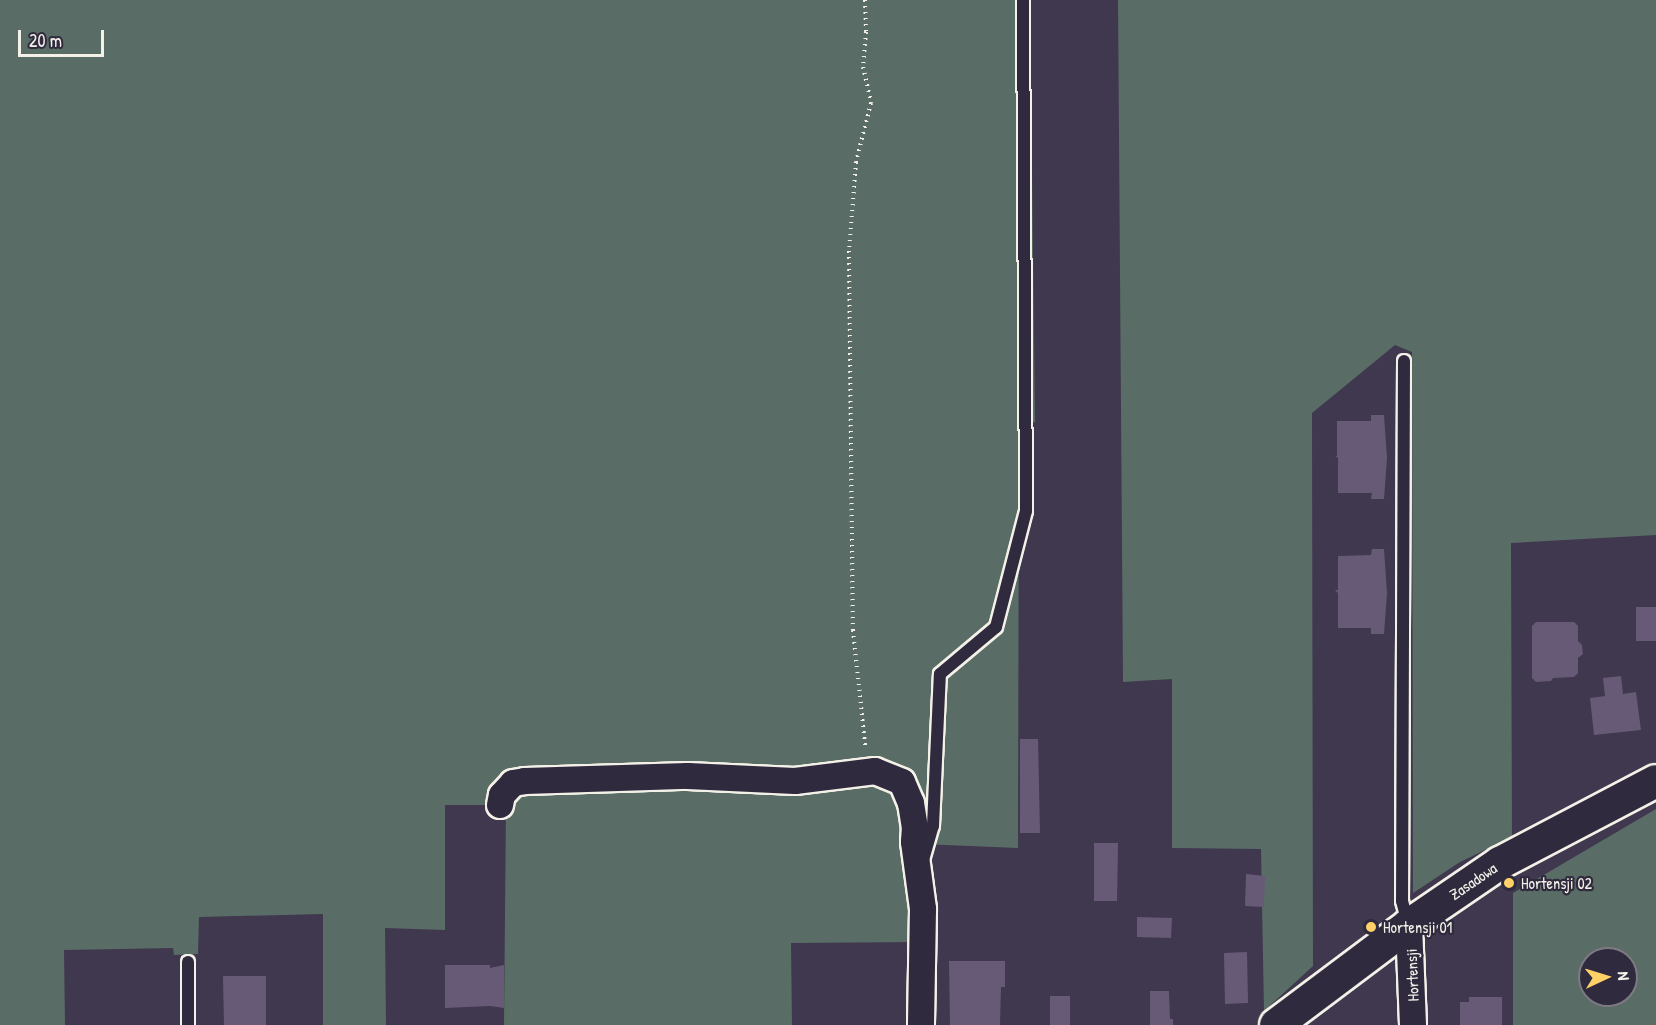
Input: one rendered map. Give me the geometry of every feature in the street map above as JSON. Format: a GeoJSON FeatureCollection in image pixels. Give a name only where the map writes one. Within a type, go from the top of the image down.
{"type":"FeatureCollection","features":[{"type":"Feature","properties":{"kind":"street"},"geometry":{"type":"LineString","coordinates":[[500,805],[502,795],[513,783],[525,781],[688,776],[795,781],[875,771],[902,782],[911,803],[923,909],[921,1025]]}},
{"type":"Feature","properties":{"kind":"street","name":"Zasadowa"},"geometry":{"type":"LineString","coordinates":[[1276,1025],[1409,925],[1500,863],[1656,782]]}},
{"type":"Feature","properties":{"kind":"street","name":"Hortensji"},"geometry":{"type":"LineString","coordinates":[[1409,925],[1413,1025]]}},
{"type":"Feature","properties":{"kind":"lane"},"geometry":{"type":"LineString","coordinates":[[919,872],[933,826],[940,674],[996,627],[1026,511],[1023,0]]}},
{"type":"Feature","properties":{"kind":"lane"},"geometry":{"type":"LineString","coordinates":[[1404,360],[1402,901],[1409,925]]}},
{"type":"Feature","properties":{"kind":"lane"},"geometry":{"type":"LineString","coordinates":[[188,962],[188,1025]]}},
{"type":"Feature","properties":{"kind":"path"},"geometry":{"type":"LineString","coordinates":[[865,0],[866,32],[863,67],[871,103],[856,162],[849,251],[850,450],[854,642],[862,738],[875,771]]}},
{"type":"Feature","properties":{"kind":"green space"},"geometry":{"type":"Polygon","coordinates":[[[0,0],[1030,0],[1035,422],[1019,424],[1018,848],[921,844],[920,942],[791,943],[792,1025],[504,1025],[506,805],[445,805],[445,930],[385,928],[386,1025],[323,1025],[323,914],[199,917],[198,954],[174,955],[173,948],[64,950],[65,1025],[0,1025],[0,0]]]}},
{"type":"Feature","properties":{"kind":"green space"},"geometry":{"type":"Polygon","coordinates":[[[1118,0],[1656,0],[1656,535],[1511,543],[1512,837],[1460,862],[1413,893],[1412,352],[1395,345],[1312,413],[1313,966],[1264,1011],[1261,849],[1172,848],[1172,679],[1123,682],[1118,0]]]}},
{"type":"Feature","properties":{"kind":"green space"},"geometry":{"type":"Polygon","coordinates":[[[1656,809],[1656,1025],[1513,1025],[1513,893],[1656,809]]]}},
{"type":"Feature","properties":{"kind":"building"},"geometry":{"type":"Polygon","coordinates":[[[1371,415],[1384,415],[1387,458],[1384,499],[1371,499],[1372,493],[1338,493],[1338,458],[1335,456],[1337,456],[1337,421],[1371,421],[1371,415]]]}},
{"type":"Feature","properties":{"kind":"building"},"geometry":{"type":"Polygon","coordinates":[[[1372,549],[1384,549],[1387,593],[1384,634],[1371,634],[1371,628],[1338,628],[1338,593],[1335,590],[1338,590],[1338,556],[1371,555],[1372,549]]]}},
{"type":"Feature","properties":{"kind":"building"},"geometry":{"type":"Polygon","coordinates":[[[1636,607],[1656,607],[1656,641],[1636,641],[1636,607]]]}},
{"type":"Feature","properties":{"kind":"building"},"geometry":{"type":"Polygon","coordinates":[[[1536,622],[1574,622],[1578,626],[1578,641],[1582,645],[1583,654],[1578,658],[1578,673],[1574,677],[1536,682],[1532,678],[1532,626],[1536,622]]]}},
{"type":"Feature","properties":{"kind":"building"},"geometry":{"type":"Polygon","coordinates":[[[1621,676],[1623,694],[1636,692],[1641,730],[1594,735],[1590,698],[1605,696],[1603,678],[1621,676]]]}},
{"type":"Feature","properties":{"kind":"building"},"geometry":{"type":"Polygon","coordinates":[[[1020,739],[1038,739],[1040,833],[1020,833],[1020,739]]]}},
{"type":"Feature","properties":{"kind":"building"},"geometry":{"type":"Polygon","coordinates":[[[1094,843],[1118,843],[1117,901],[1094,901],[1094,843]]]}},
{"type":"Feature","properties":{"kind":"building"},"geometry":{"type":"Polygon","coordinates":[[[1246,874],[1265,876],[1264,907],[1245,906],[1246,874]]]}},
{"type":"Feature","properties":{"kind":"building"},"geometry":{"type":"Polygon","coordinates":[[[1137,917],[1172,918],[1171,938],[1137,937],[1137,917]]]}},
{"type":"Feature","properties":{"kind":"building"},"geometry":{"type":"Polygon","coordinates":[[[1247,952],[1248,1003],[1225,1004],[1224,953],[1247,952]]]}},
{"type":"Feature","properties":{"kind":"building"},"geometry":{"type":"Polygon","coordinates":[[[949,961],[1005,961],[1005,987],[1001,987],[1000,1025],[950,1025],[949,961]]]}},
{"type":"Feature","properties":{"kind":"building"},"geometry":{"type":"Polygon","coordinates":[[[445,965],[490,965],[490,968],[504,965],[504,1008],[490,1006],[445,1008],[445,965]]]}},
{"type":"Feature","properties":{"kind":"building"},"geometry":{"type":"Polygon","coordinates":[[[223,976],[266,976],[266,1025],[224,1025],[223,976]]]}},
{"type":"Feature","properties":{"kind":"building"},"geometry":{"type":"Polygon","coordinates":[[[1150,991],[1169,991],[1170,1019],[1173,1019],[1173,1025],[1150,1025],[1150,991]]]}},
{"type":"Feature","properties":{"kind":"building"},"geometry":{"type":"Polygon","coordinates":[[[1050,996],[1070,996],[1070,1025],[1050,1025],[1050,996]]]}},
{"type":"Feature","properties":{"kind":"building"},"geometry":{"type":"Polygon","coordinates":[[[1469,997],[1502,997],[1502,1025],[1460,1025],[1460,1002],[1469,1002],[1469,997]]]}},
{"type":"Feature","properties":{"kind":"place","name":"Hortensji 02"},"geometry":{"type":"Point","coordinates":[1509,883]}},
{"type":"Feature","properties":{"kind":"place","name":"Hortensji 01"},"geometry":{"type":"Point","coordinates":[1371,927]}}]}
